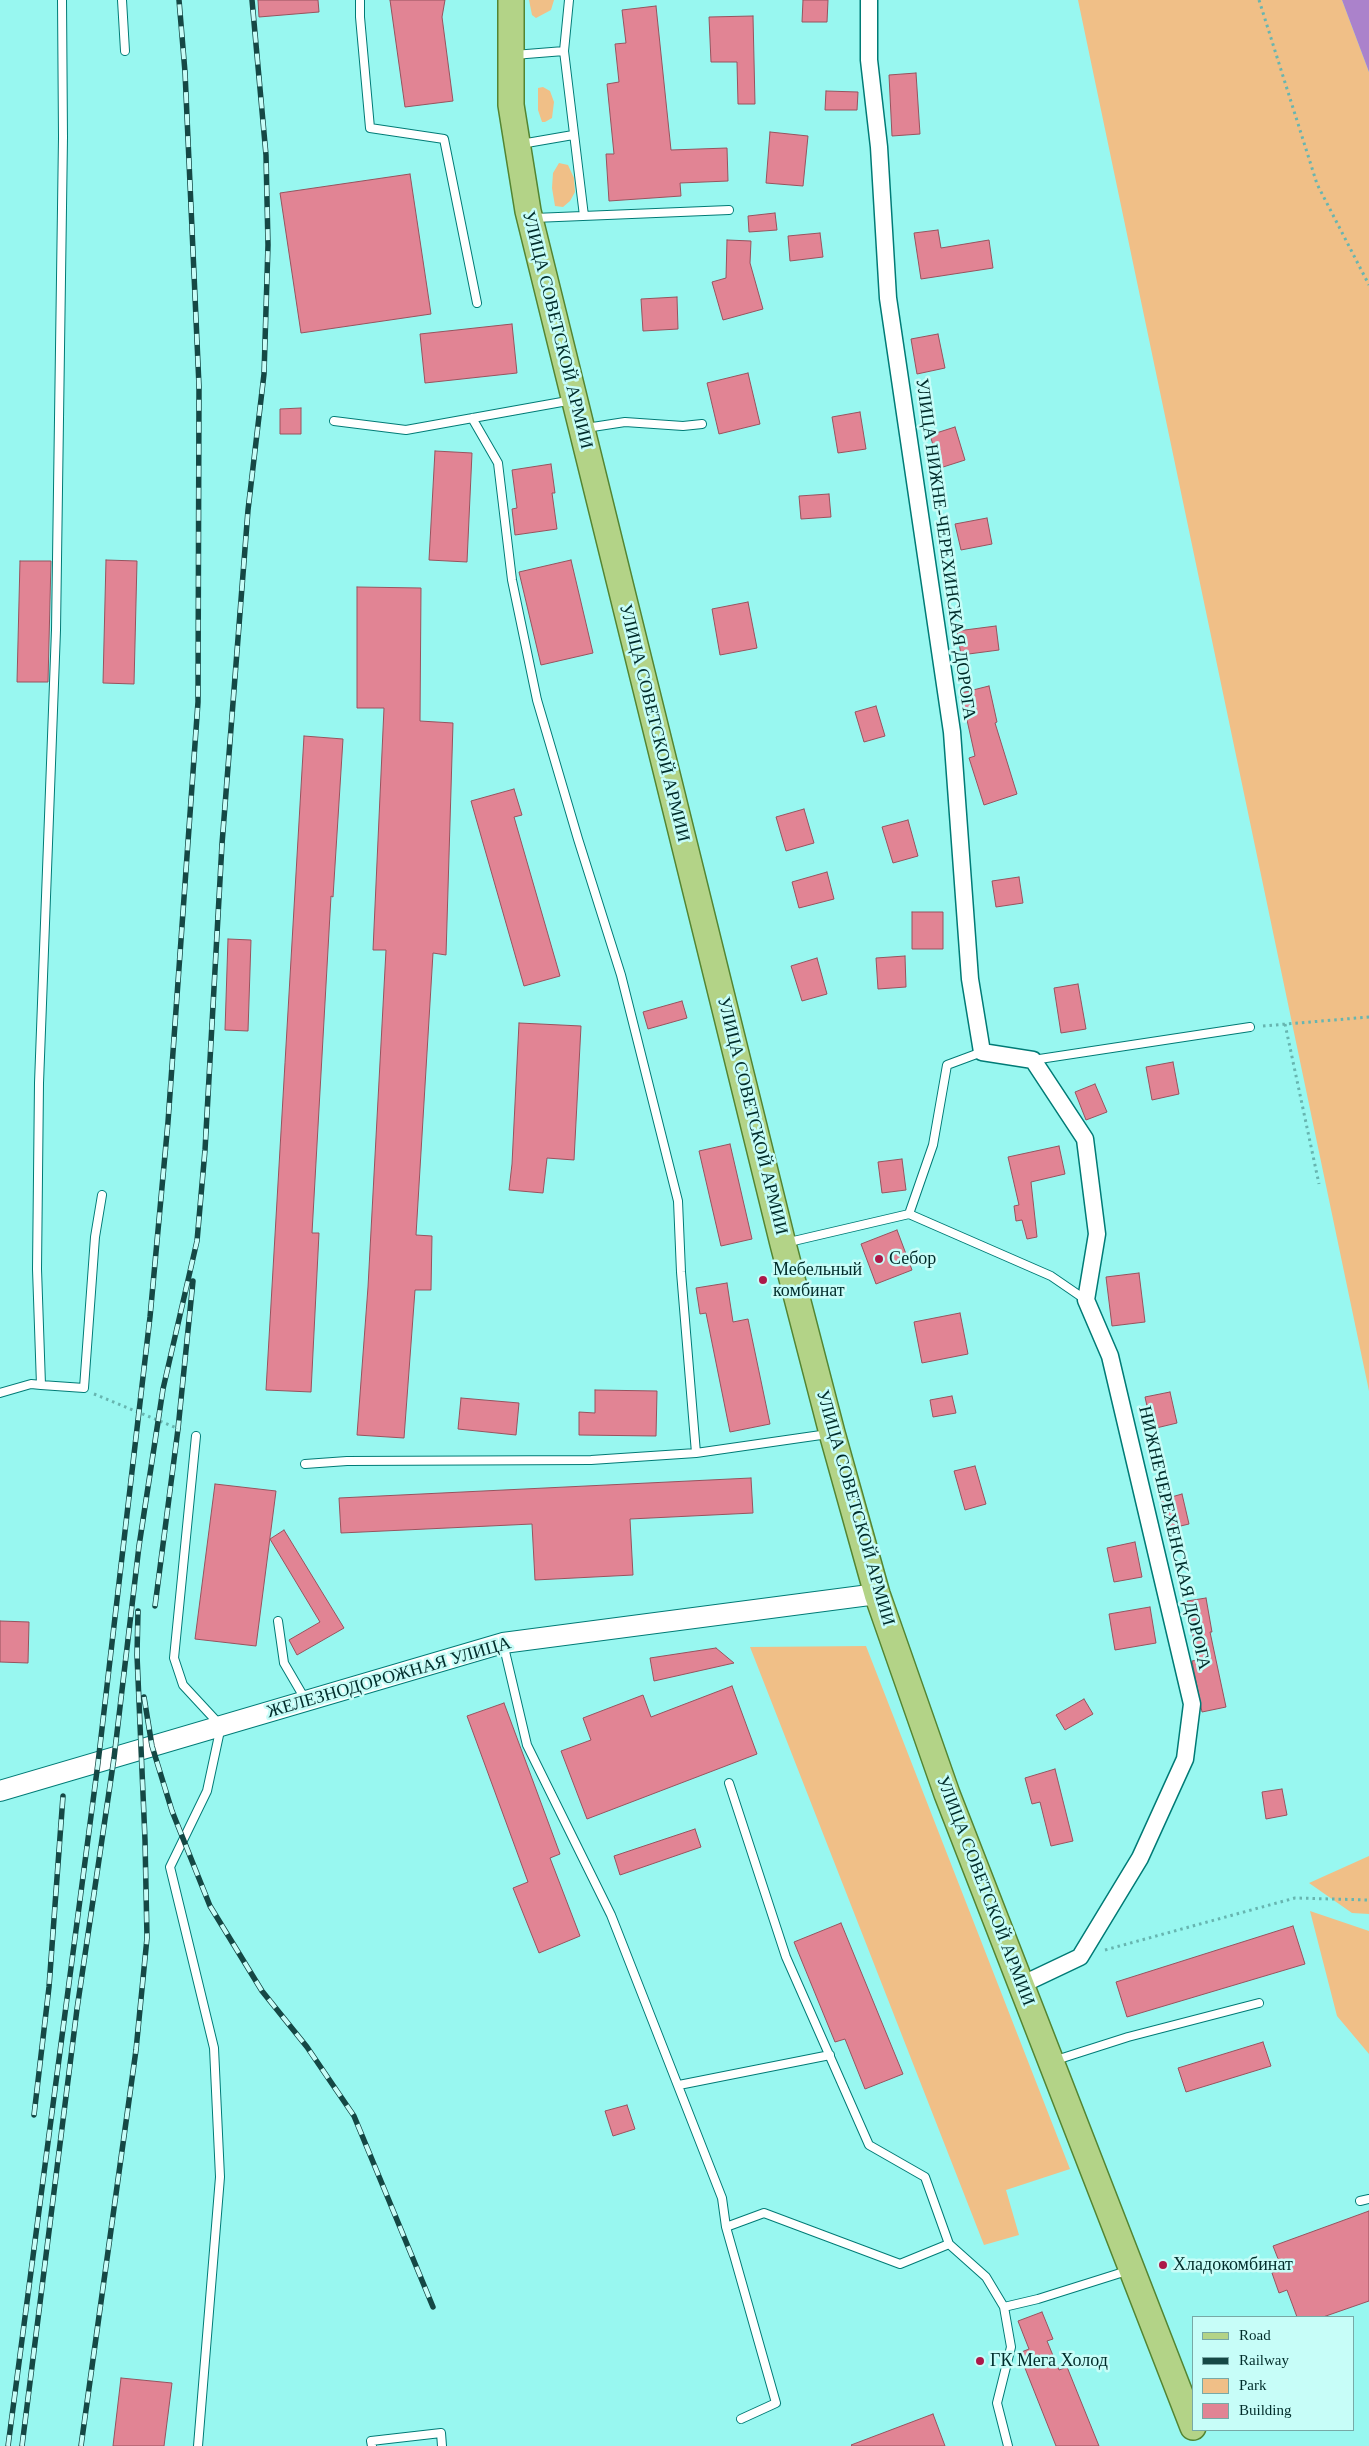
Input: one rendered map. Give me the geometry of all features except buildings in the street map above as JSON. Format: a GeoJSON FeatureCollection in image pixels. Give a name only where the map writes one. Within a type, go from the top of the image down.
{"type":"FeatureCollection","features":[{"type":"Feature","properties":{"kind":"main road","name":"УЛИЦА СОВЕТСКОЙ АРМИИ"},"geometry":{"type":"LineString","coordinates":[[511,0],[511,105],[530,219],[783,1244],[832,1434],[877,1594],[947,1794],[1192,2425]]}},
{"type":"Feature","properties":{"kind":"main road","name":"УЛИЦА СОВЕТСКОЙ АРМИИ"},"geometry":{"type":"LineString","coordinates":[[1194,2431],[1200,2446]]}},
{"type":"Feature","properties":{"kind":"street","name":"УЛИЦА НИЖНЕ-ЧЕРЕХИНСКАЯ ДОРОГА"},"geometry":{"type":"LineString","coordinates":[[869,0],[869,60],[878,147],[888,298],[952,732],[970,979],[982,1052]]}},
{"type":"Feature","properties":{"kind":"street"},"geometry":{"type":"LineString","coordinates":[[982,1052],[1033,1060],[1085,1139],[1097,1234],[1086,1300]]}},
{"type":"Feature","properties":{"kind":"street","name":"НИЖНЕЧЕРЕХЕНСКАЯ ДОРОГА"},"geometry":{"type":"LineString","coordinates":[[1080,1957],[1140,1858],[1185,1760],[1192,1704],[1110,1356],[1086,1300]]}},
{"type":"Feature","properties":{"kind":"street","name":"ЖЕЛЕЗНОДОРОЖНАЯ УЛИЦА"},"geometry":{"type":"LineString","coordinates":[[0,1791],[503,1643],[877,1594]]}},
{"type":"Feature","properties":{"kind":"street"},"geometry":{"type":"LineString","coordinates":[[1022,1985],[1080,1957]]}},
{"type":"Feature","properties":{"kind":"lane"},"geometry":{"type":"LineString","coordinates":[[41,1384],[37,1269],[39,1083],[56,630],[63,137],[62,0]]}},
{"type":"Feature","properties":{"kind":"lane"},"geometry":{"type":"LineString","coordinates":[[122,0],[125,51]]}},
{"type":"Feature","properties":{"kind":"lane"},"geometry":{"type":"LineString","coordinates":[[360,0],[370,128],[444,139],[477,303]]}},
{"type":"Feature","properties":{"kind":"lane"},"geometry":{"type":"LineString","coordinates":[[568,0],[564,51],[584,216]]}},
{"type":"Feature","properties":{"kind":"lane"},"geometry":{"type":"LineString","coordinates":[[511,55],[564,51]]}},
{"type":"Feature","properties":{"kind":"lane"},"geometry":{"type":"LineString","coordinates":[[517,145],[573,135]]}},
{"type":"Feature","properties":{"kind":"lane"},"geometry":{"type":"LineString","coordinates":[[530,219],[729,210]]}},
{"type":"Feature","properties":{"kind":"lane"},"geometry":{"type":"LineString","coordinates":[[334,421],[406,430],[574,400]]}},
{"type":"Feature","properties":{"kind":"lane"},"geometry":{"type":"LineString","coordinates":[[472,418],[498,462],[512,580],[537,700],[621,975],[678,1201],[681,1272],[696,1453]]}},
{"type":"Feature","properties":{"kind":"lane"},"geometry":{"type":"LineString","coordinates":[[582,429],[625,422],[683,426],[702,424]]}},
{"type":"Feature","properties":{"kind":"lane"},"geometry":{"type":"LineString","coordinates":[[1033,1060],[1250,1027]]}},
{"type":"Feature","properties":{"kind":"lane"},"geometry":{"type":"LineString","coordinates":[[908,1214],[933,1145],[947,1065],[982,1052]]}},
{"type":"Feature","properties":{"kind":"lane"},"geometry":{"type":"LineString","coordinates":[[0,1393],[31,1384],[84,1388],[95,1237],[102,1195]]}},
{"type":"Feature","properties":{"kind":"lane"},"geometry":{"type":"LineString","coordinates":[[783,1244],[908,1214],[1050,1276],[1086,1300]]}},
{"type":"Feature","properties":{"kind":"lane"},"geometry":{"type":"LineString","coordinates":[[305,1464],[347,1461],[591,1460],[696,1453],[832,1434]]}},
{"type":"Feature","properties":{"kind":"lane"},"geometry":{"type":"LineString","coordinates":[[196,1436],[174,1658],[183,1685],[220,1726],[207,1791],[170,1867],[214,2048],[220,2177],[198,2446]]}},
{"type":"Feature","properties":{"kind":"lane"},"geometry":{"type":"LineString","coordinates":[[278,1621],[284,1663],[306,1701]]}},
{"type":"Feature","properties":{"kind":"lane"},"geometry":{"type":"LineString","coordinates":[[503,1643],[527,1745],[611,1915],[722,2198],[726,2227],[776,2403],[741,2419]]}},
{"type":"Feature","properties":{"kind":"lane"},"geometry":{"type":"LineString","coordinates":[[729,1783],[786,1957],[869,2145],[925,2177],[949,2244],[986,2277],[1004,2307],[1011,2347],[997,2403],[1008,2446]]}},
{"type":"Feature","properties":{"kind":"lane"},"geometry":{"type":"LineString","coordinates":[[1051,2062],[1128,2037],[1259,2003]]}},
{"type":"Feature","properties":{"kind":"lane"},"geometry":{"type":"LineString","coordinates":[[679,2085],[830,2055]]}},
{"type":"Feature","properties":{"kind":"lane"},"geometry":{"type":"LineString","coordinates":[[1360,2202],[1369,2199]]}},
{"type":"Feature","properties":{"kind":"lane"},"geometry":{"type":"LineString","coordinates":[[726,2227],[764,2213],[900,2264],[949,2244]]}},
{"type":"Feature","properties":{"kind":"lane"},"geometry":{"type":"LineString","coordinates":[[1004,2307],[1038,2299],[1132,2270]]}},
{"type":"Feature","properties":{"kind":"lane"},"geometry":{"type":"LineString","coordinates":[[372,2446],[371,2441],[441,2433],[442,2446]]}},
{"type":"Feature","properties":{"kind":"path"},"geometry":{"type":"LineString","coordinates":[[1259,0],[1317,184],[1369,285]]}},
{"type":"Feature","properties":{"kind":"path"},"geometry":{"type":"LineString","coordinates":[[1250,1027],[1369,1017]]}},
{"type":"Feature","properties":{"kind":"path"},"geometry":{"type":"LineString","coordinates":[[1285,1024],[1319,1184]]}},
{"type":"Feature","properties":{"kind":"path"},"geometry":{"type":"LineString","coordinates":[[84,1388],[94,1394],[196,1436]]}},
{"type":"Feature","properties":{"kind":"path"},"geometry":{"type":"LineString","coordinates":[[1080,1957],[1295,1898],[1369,1900]]}},
{"type":"Feature","properties":{"kind":"green space"},"geometry":{"type":"Polygon","coordinates":[[[529,0],[554,0],[551,10],[536,18],[532,15],[529,0]]]}},
{"type":"Feature","properties":{"kind":"green space"},"geometry":{"type":"Polygon","coordinates":[[[1078,0],[1342,0],[1369,72],[1369,1391],[1078,0]]]}},
{"type":"Feature","properties":{"kind":"green space"},"geometry":{"type":"Polygon","coordinates":[[[543,87],[550,91],[554,102],[552,118],[545,122],[542,122],[538,110],[538,88],[543,87]]]}},
{"type":"Feature","properties":{"kind":"green space"},"geometry":{"type":"Polygon","coordinates":[[[559,163],[568,165],[574,178],[575,192],[570,201],[563,207],[555,206],[552,188],[553,173],[559,163]]]}},
{"type":"Feature","properties":{"kind":"green space"},"geometry":{"type":"Polygon","coordinates":[[[866,1646],[1070,2169],[1006,2190],[1019,2235],[984,2245],[750,1647],[866,1646]]]}},
{"type":"Feature","properties":{"kind":"green space"},"geometry":{"type":"Polygon","coordinates":[[[1369,1856],[1369,1914],[1352,1913],[1309,1883],[1369,1856]]]}},
{"type":"Feature","properties":{"kind":"green space"},"geometry":{"type":"Polygon","coordinates":[[[1310,1911],[1369,1931],[1369,2054],[1337,2016],[1310,1911]]]}},
{"type":"Feature","properties":{"kind":"shaded area"},"geometry":{"type":"Polygon","coordinates":[[[1342,0],[1369,0],[1369,72],[1342,0]]]}},
{"type":"Feature","properties":{"kind":"railway"},"geometry":{"type":"LineString","coordinates":[[8,2446],[98,1763],[150,1317],[168,1122],[198,702],[199,386],[185,72],[179,0]]}},
{"type":"Feature","properties":{"kind":"railway"},"geometry":{"type":"LineString","coordinates":[[22,2446],[77,2009],[114,1758],[139,1546],[163,1389],[197,1241],[205,1150],[222,844],[248,510],[264,374],[268,245],[266,155],[252,0]]}},
{"type":"Feature","properties":{"kind":"railway"},"geometry":{"type":"LineString","coordinates":[[155,1606],[178,1429],[193,1281]]}},
{"type":"Feature","properties":{"kind":"railway"},"geometry":{"type":"LineString","coordinates":[[81,2446],[136,2050],[147,1938],[137,1655],[138,1611]]}},
{"type":"Feature","properties":{"kind":"railway"},"geometry":{"type":"LineString","coordinates":[[144,1697],[152,1746],[172,1811],[210,1906],[262,1991],[307,2047],[354,2116],[433,2307]]}},
{"type":"Feature","properties":{"kind":"railway"},"geometry":{"type":"LineString","coordinates":[[34,2115],[49,1987],[63,1796]]}},
{"type":"Feature","properties":{"kind":"place","name":"Себор"},"geometry":{"type":"Point","coordinates":[879,1259]}},
{"type":"Feature","properties":{"kind":"place","name":"Мебельный комбинат"},"geometry":{"type":"Point","coordinates":[763,1280]}},
{"type":"Feature","properties":{"kind":"place","name":"Хладокомбинат"},"geometry":{"type":"Point","coordinates":[1163,2265]}},
{"type":"Feature","properties":{"kind":"place","name":"ГК Мега Холод"},"geometry":{"type":"Point","coordinates":[980,2361]}}]}
